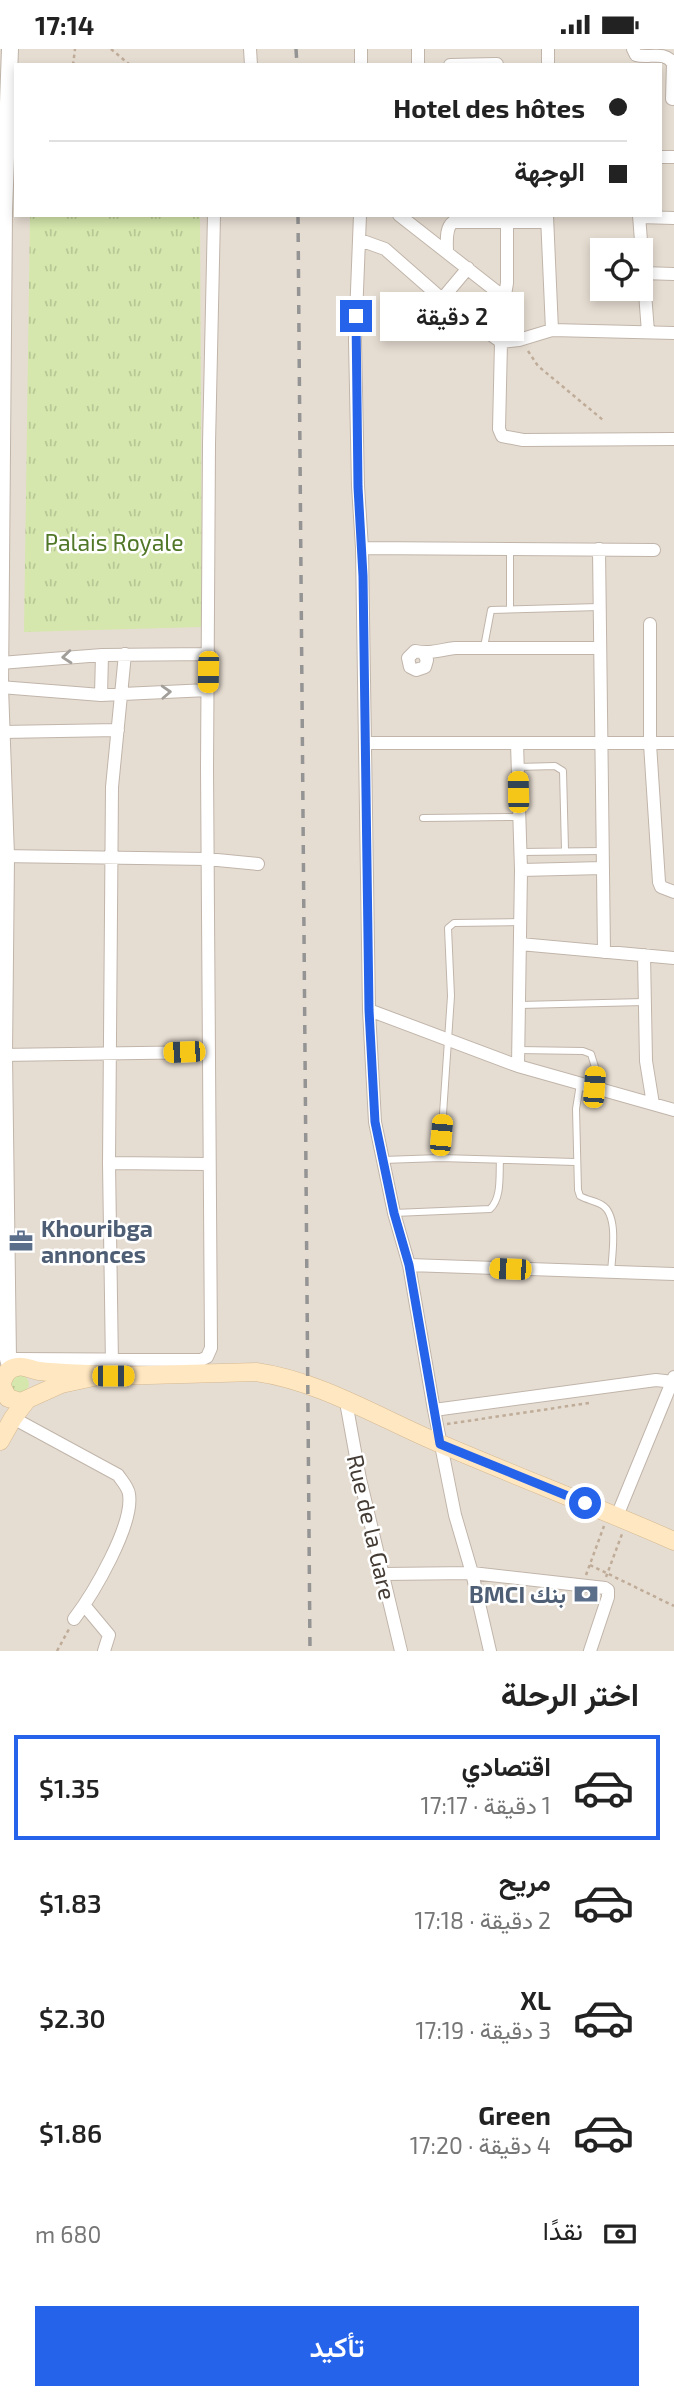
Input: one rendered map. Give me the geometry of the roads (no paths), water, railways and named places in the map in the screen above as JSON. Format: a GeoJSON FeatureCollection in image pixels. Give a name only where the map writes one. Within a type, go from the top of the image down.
{"type":"FeatureCollection","features":[{"type":"Feature","properties":{"kind":"main road"},"geometry":{"type":"LineString","coordinates":[[0,1441],[6,1425],[30,1399],[38,1380],[32,1371],[24,1366],[4,1377]]}},
{"type":"Feature","properties":{"kind":"main road"},"geometry":{"type":"LineString","coordinates":[[4,1377],[17,1402],[30,1399],[61,1384],[109,1370]]}},
{"type":"Feature","properties":{"kind":"main road"},"geometry":{"type":"LineString","coordinates":[[32,1371],[256,1372],[278,1375],[674,1541]]}},
{"type":"Feature","properties":{"kind":"main road"},"geometry":{"type":"LineString","coordinates":[[4,1377],[6,1425]]}},
{"type":"Feature","properties":{"kind":"street"},"geometry":{"type":"LineString","coordinates":[[10,49],[4,253],[0,663],[4,1377],[201,1360],[211,1352],[207,859],[209,444],[214,217]]}},
{"type":"Feature","properties":{"kind":"street"},"geometry":{"type":"LineString","coordinates":[[633,49],[640,57],[664,55],[671,60],[673,63],[669,99]]}},
{"type":"Feature","properties":{"kind":"street"},"geometry":{"type":"LineString","coordinates":[[360,217],[355,341],[362,548],[369,1010],[375,1122],[381,1160],[409,1265],[439,1410],[440,1444],[455,1515],[490,1651]]}},
{"type":"Feature","properties":{"kind":"street"},"geometry":{"type":"LineString","coordinates":[[639,217],[641,238]]}},
{"type":"Feature","properties":{"kind":"street"},"geometry":{"type":"LineString","coordinates":[[656,217],[674,218]]}},
{"type":"Feature","properties":{"kind":"street"},"geometry":{"type":"LineString","coordinates":[[447,251],[450,223],[466,219],[507,223],[547,218],[552,330]]}},
{"type":"Feature","properties":{"kind":"street"},"geometry":{"type":"LineString","coordinates":[[415,221],[447,251],[505,295],[507,223]]}},
{"type":"Feature","properties":{"kind":"street"},"geometry":{"type":"LineString","coordinates":[[360,240],[386,249],[442,299],[501,342],[519,340],[552,330],[674,333]]}},
{"type":"Feature","properties":{"kind":"street"},"geometry":{"type":"LineString","coordinates":[[442,299],[468,268]]}},
{"type":"Feature","properties":{"kind":"street"},"geometry":{"type":"LineString","coordinates":[[653,274],[674,274]]}},
{"type":"Feature","properties":{"kind":"street"},"geometry":{"type":"LineString","coordinates":[[645,301],[648,332]]}},
{"type":"Feature","properties":{"kind":"street"},"geometry":{"type":"LineString","coordinates":[[501,342],[499,429],[502,436],[523,440],[674,439]]}},
{"type":"Feature","properties":{"kind":"street"},"geometry":{"type":"LineString","coordinates":[[362,548],[654,550]]}},
{"type":"Feature","properties":{"kind":"street"},"geometry":{"type":"LineString","coordinates":[[599,549],[604,952]]}},
{"type":"Feature","properties":{"kind":"street"},"geometry":{"type":"LineString","coordinates":[[650,624],[650,744],[659,882],[661,887],[674,892]]}},
{"type":"Feature","properties":{"kind":"street"},"geometry":{"type":"LineString","coordinates":[[424,654],[437,650],[484,647],[599,648]]}},
{"type":"Feature","properties":{"kind":"street"},"geometry":{"type":"LineString","coordinates":[[0,663],[102,655],[209,654]]}},
{"type":"Feature","properties":{"kind":"street"},"geometry":{"type":"LineString","coordinates":[[101,695],[102,655]]}},
{"type":"Feature","properties":{"kind":"street"},"geometry":{"type":"LineString","coordinates":[[109,1370],[112,787],[125,655]]}},
{"type":"Feature","properties":{"kind":"street"},"geometry":{"type":"LineString","coordinates":[[0,687],[101,695],[208,689]]}},
{"type":"Feature","properties":{"kind":"street"},"geometry":{"type":"LineString","coordinates":[[1,732],[118,730]]}},
{"type":"Feature","properties":{"kind":"street"},"geometry":{"type":"LineString","coordinates":[[366,743],[674,743]]}},
{"type":"Feature","properties":{"kind":"street"},"geometry":{"type":"LineString","coordinates":[[517,743],[521,852],[518,1066]]}},
{"type":"Feature","properties":{"kind":"street"},"geometry":{"type":"LineString","coordinates":[[3,856],[207,859],[258,864]]}},
{"type":"Feature","properties":{"kind":"street"},"geometry":{"type":"LineString","coordinates":[[521,870],[603,868]]}},
{"type":"Feature","properties":{"kind":"street"},"geometry":{"type":"LineString","coordinates":[[520,944],[674,958]]}},
{"type":"Feature","properties":{"kind":"street"},"geometry":{"type":"LineString","coordinates":[[644,955],[646,1061],[653,1104]]}},
{"type":"Feature","properties":{"kind":"street"},"geometry":{"type":"LineString","coordinates":[[369,1010],[518,1066],[674,1110]]}},
{"type":"Feature","properties":{"kind":"street"},"geometry":{"type":"LineString","coordinates":[[2,1055],[209,1052]]}},
{"type":"Feature","properties":{"kind":"street"},"geometry":{"type":"LineString","coordinates":[[109,1163],[209,1164]]}},
{"type":"Feature","properties":{"kind":"street"},"geometry":{"type":"LineString","coordinates":[[409,1265],[674,1274]]}},
{"type":"Feature","properties":{"kind":"street"},"geometry":{"type":"LineString","coordinates":[[439,1410],[656,1380],[673,1380],[613,1515]]}},
{"type":"Feature","properties":{"kind":"street","name":"Rue de la Gare"},"geometry":{"type":"LineString","coordinates":[[346,1402],[360,1479],[401,1651]]}},
{"type":"Feature","properties":{"kind":"street"},"geometry":{"type":"LineString","coordinates":[[6,1425],[118,1475],[128,1490],[130,1504],[125,1530],[74,1619]]}},
{"type":"Feature","properties":{"kind":"street"},"geometry":{"type":"LineString","coordinates":[[383,1574],[472,1573],[602,1587],[608,1590],[590,1651]]}},
{"type":"Feature","properties":{"kind":"street"},"geometry":{"type":"LineString","coordinates":[[84,1605],[109,1635],[104,1651]]}},
{"type":"Feature","properties":{"kind":"lane"},"geometry":{"type":"LineString","coordinates":[[510,549],[510,609]]}},
{"type":"Feature","properties":{"kind":"lane"},"geometry":{"type":"LineString","coordinates":[[484,647],[491,610],[599,607]]}},
{"type":"Feature","properties":{"kind":"lane"},"geometry":{"type":"LineString","coordinates":[[518,767],[555,766],[563,771],[565,850]]}},
{"type":"Feature","properties":{"kind":"lane"},"geometry":{"type":"LineString","coordinates":[[423,818],[519,817]]}},
{"type":"Feature","properties":{"kind":"lane"},"geometry":{"type":"LineString","coordinates":[[521,852],[603,851]]}},
{"type":"Feature","properties":{"kind":"lane"},"geometry":{"type":"LineString","coordinates":[[440,1158],[449,1040],[450,924],[520,922]]}},
{"type":"Feature","properties":{"kind":"lane"},"geometry":{"type":"LineString","coordinates":[[520,1005],[644,1002]]}},
{"type":"Feature","properties":{"kind":"lane"},"geometry":{"type":"LineString","coordinates":[[518,1051],[583,1051],[591,1054],[596,1067],[594,1087]]}},
{"type":"Feature","properties":{"kind":"lane"},"geometry":{"type":"LineString","coordinates":[[580,1084],[576,1109],[575,1162],[578,1190],[580,1196],[601,1204],[610,1215],[614,1234],[611,1273]]}},
{"type":"Feature","properties":{"kind":"lane"},"geometry":{"type":"LineString","coordinates":[[381,1160],[440,1158],[575,1162]]}},
{"type":"Feature","properties":{"kind":"lane"},"geometry":{"type":"LineString","coordinates":[[394,1213],[490,1209],[496,1203],[500,1160]]}},
{"type":"Feature","properties":{"kind":"railway"},"geometry":{"type":"LineString","coordinates":[[296,49],[297,63]]}},
{"type":"Feature","properties":{"kind":"railway"},"geometry":{"type":"LineString","coordinates":[[298,217],[310,1651]]}},
{"type":"Feature","properties":{"kind":"place","name":"Khouribga annonces"},"geometry":{"type":"Point","coordinates":[21,1241]}},
{"type":"Feature","properties":{"kind":"place","name":"BMCI بنك"},"geometry":{"type":"Point","coordinates":[586,1594]}},
{"type":"Feature","properties":{"kind":"park label","name":"Palais Royale"},"geometry":{"type":"Point","coordinates":[114,542]}}]}
